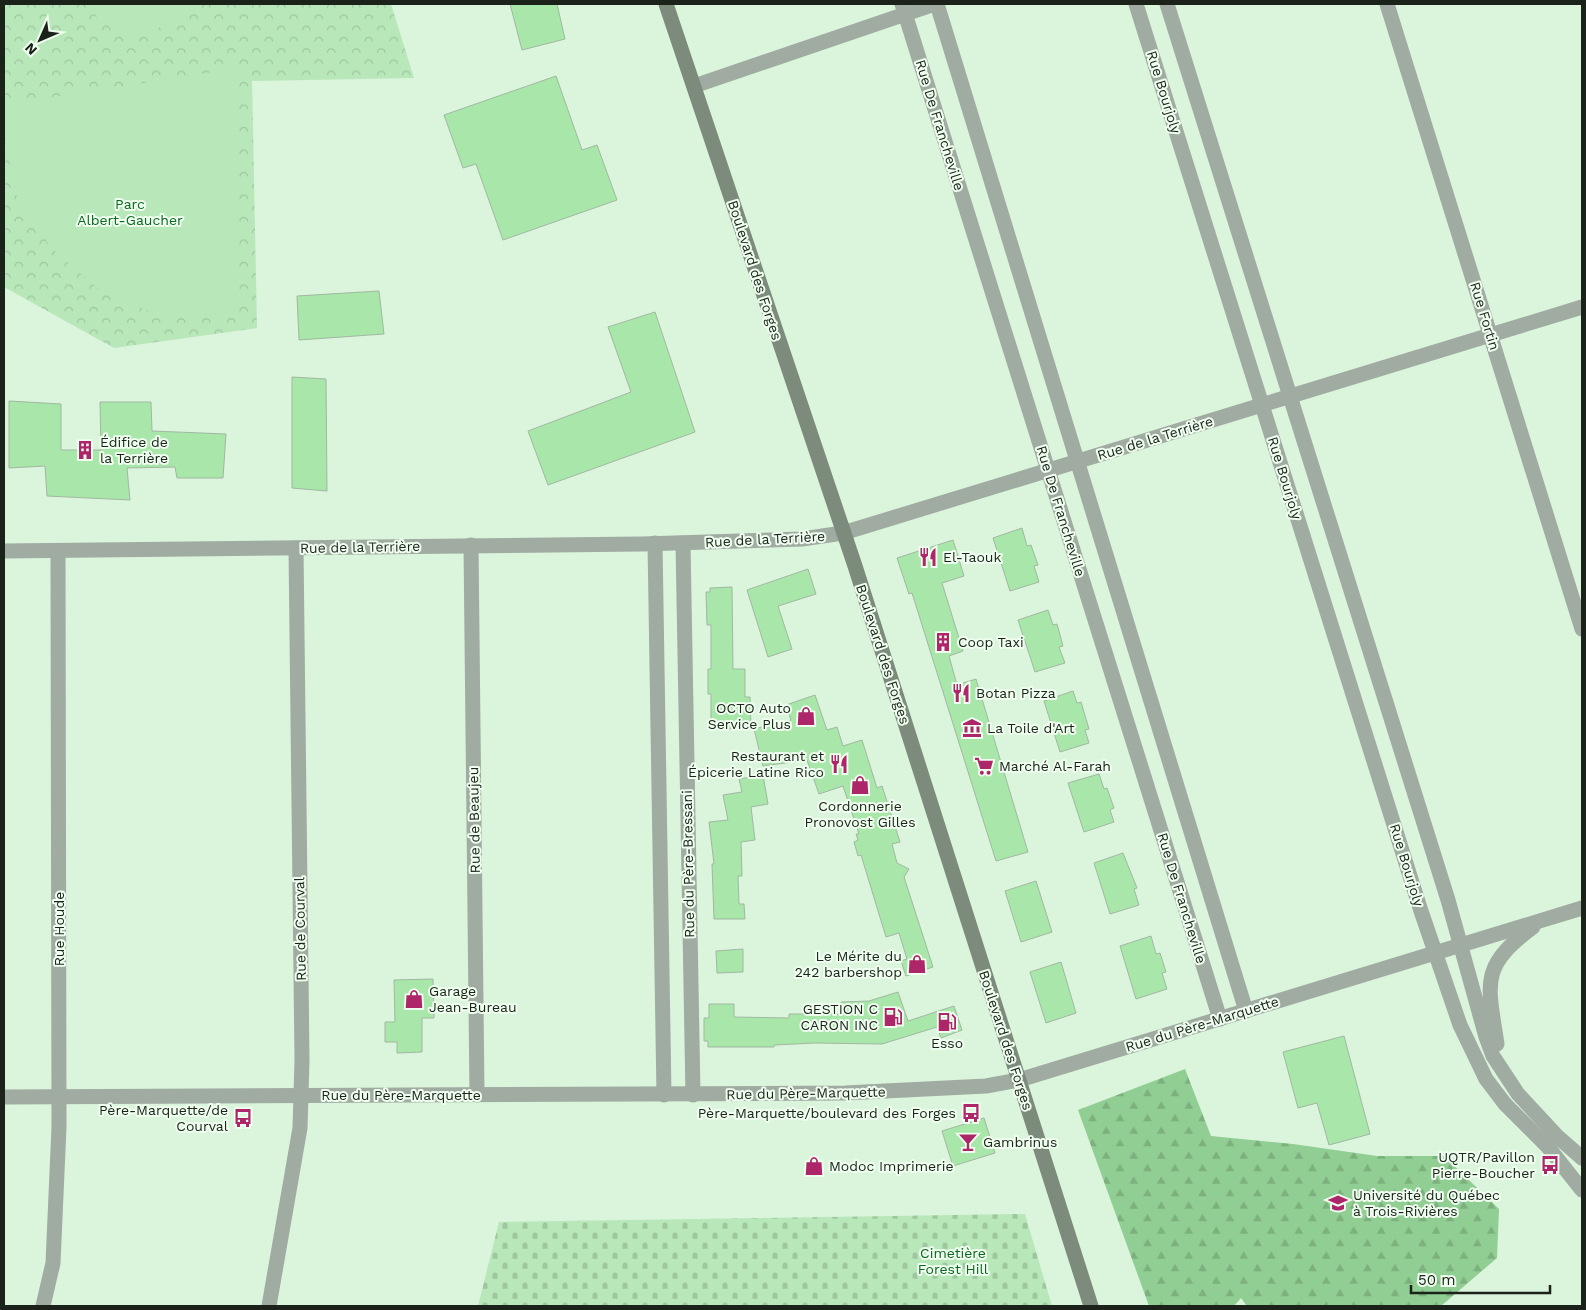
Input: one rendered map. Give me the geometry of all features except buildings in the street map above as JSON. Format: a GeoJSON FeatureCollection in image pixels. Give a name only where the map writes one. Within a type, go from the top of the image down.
{"type":"FeatureCollection","features":[{"type":"Feature","properties":{"kind":"main road","name":"Boulevard des Forges"},"geometry":{"type":"LineString","coordinates":[[666,4],[843,533],[1091,1306]]}},
{"type":"Feature","properties":{"kind":"street"},"geometry":{"type":"LineString","coordinates":[[694,86],[904,9],[936,4]]}},
{"type":"Feature","properties":{"kind":"street","name":"Rue De Francheville"},"geometry":{"type":"LineString","coordinates":[[936,4],[1246,1011]]}},
{"type":"Feature","properties":{"kind":"street","name":"Rue Bourjoly"},"geometry":{"type":"LineString","coordinates":[[1136,4],[1460,1025],[1486,1079],[1505,1104],[1548,1147],[1582,1190]]}},
{"type":"Feature","properties":{"kind":"street","name":"Rue Bourjoly"},"geometry":{"type":"LineString","coordinates":[[1167,4],[1448,900],[1486,1037],[1499,1066],[1518,1094],[1558,1137],[1582,1158]]}},
{"type":"Feature","properties":{"kind":"street","name":"Rue Fortin"},"geometry":{"type":"LineString","coordinates":[[1387,4],[1582,629]]}},
{"type":"Feature","properties":{"kind":"street","name":"Rue De Francheville"},"geometry":{"type":"LineString","coordinates":[[904,9],[1220,1019]]}},
{"type":"Feature","properties":{"kind":"street","name":"Rue de la Terrière"},"geometry":{"type":"LineString","coordinates":[[4,551],[684,543],[802,539],[843,533],[1582,307]]}},
{"type":"Feature","properties":{"kind":"street","name":"Rue du Père-Bressani"},"geometry":{"type":"LineString","coordinates":[[655,543],[664,1095]]}},
{"type":"Feature","properties":{"kind":"street","name":"Rue du Père-Bressani"},"geometry":{"type":"LineString","coordinates":[[684,543],[692,1095]]}},
{"type":"Feature","properties":{"kind":"street","name":"Rue de Beaujeu"},"geometry":{"type":"LineString","coordinates":[[471,545],[477,1095]]}},
{"type":"Feature","properties":{"kind":"street","name":"Rue de Courval"},"geometry":{"type":"LineString","coordinates":[[269,1306],[300,1128],[296,548]]}},
{"type":"Feature","properties":{"kind":"street","name":"Rue Houde"},"geometry":{"type":"LineString","coordinates":[[43,1306],[53,1263],[58,1097],[58,551]]}},
{"type":"Feature","properties":{"kind":"street","name":"Rue du Père-Marquette"},"geometry":{"type":"LineString","coordinates":[[4,1097],[692,1095],[986,1086],[1019,1080],[1582,908]]}},
{"type":"Feature","properties":{"kind":"street"},"geometry":{"type":"LineString","coordinates":[[1499,1066],[1490,1002],[1494,966],[1508,947],[1542,920]]}},
{"type":"Feature","properties":{"kind":"green space","name":"Parc Albert-Gaucher"},"geometry":{"type":"Polygon","coordinates":[[[4,4],[391,4],[414,78],[252,81],[257,328],[114,348],[4,287],[4,4]]]}},
{"type":"Feature","properties":{"kind":"green space"},"geometry":{"type":"Polygon","coordinates":[[[91,4],[204,4],[137,39],[98,21],[91,4]]]}},
{"type":"Feature","properties":{"kind":"green space"},"geometry":{"type":"Polygon","coordinates":[[[239,68],[237,312],[157,314],[103,293],[51,248],[15,193],[4,129],[4,105],[239,68]]]}},
{"type":"Feature","properties":{"kind":"green space"},"geometry":{"type":"Polygon","coordinates":[[[1185,1069],[1211,1136],[1293,1144],[1377,1156],[1444,1156],[1499,1209],[1497,1258],[1441,1306],[1247,1306],[1241,1298],[1234,1306],[1149,1306],[1078,1110],[1185,1069]]]}},
{"type":"Feature","properties":{"kind":"green space","name":"Cimetière Forest Hill"},"geometry":{"type":"Polygon","coordinates":[[[1025,1214],[1052,1306],[478,1306],[499,1222],[1025,1214]]]}},
{"type":"Feature","properties":{"kind":"place","name":"Édifice de la Terrière"},"geometry":{"type":"Point","coordinates":[85,450]}},
{"type":"Feature","properties":{"kind":"place","name":"El-Taouk"},"geometry":{"type":"Point","coordinates":[928,557]}},
{"type":"Feature","properties":{"kind":"place","name":"Coop Taxi"},"geometry":{"type":"Point","coordinates":[943,642]}},
{"type":"Feature","properties":{"kind":"place","name":"Botan Pizza"},"geometry":{"type":"Point","coordinates":[961,693]}},
{"type":"Feature","properties":{"kind":"place","name":"OCTO Auto Service Plus"},"geometry":{"type":"Point","coordinates":[806,716]}},
{"type":"Feature","properties":{"kind":"place","name":"La Toile d'Art"},"geometry":{"type":"Point","coordinates":[972,728]}},
{"type":"Feature","properties":{"kind":"place","name":"Restaurant et Épicerie Latine Rico"},"geometry":{"type":"Point","coordinates":[839,764]}},
{"type":"Feature","properties":{"kind":"place","name":"Marché Al-Farah"},"geometry":{"type":"Point","coordinates":[984,766]}},
{"type":"Feature","properties":{"kind":"place","name":"Cordonnerie Pronovost Gilles"},"geometry":{"type":"Point","coordinates":[860,785]}},
{"type":"Feature","properties":{"kind":"place","name":"Le Mérite du 242 barbershop"},"geometry":{"type":"Point","coordinates":[917,964]}},
{"type":"Feature","properties":{"kind":"place","name":"Garage Jean-Bureau"},"geometry":{"type":"Point","coordinates":[414,999]}},
{"type":"Feature","properties":{"kind":"place","name":"GESTION C CARON INC"},"geometry":{"type":"Point","coordinates":[893,1017]}},
{"type":"Feature","properties":{"kind":"place","name":"Esso"},"geometry":{"type":"Point","coordinates":[947,1022]}},
{"type":"Feature","properties":{"kind":"place","name":"Père-Marquette/boulevard des Forges"},"geometry":{"type":"Point","coordinates":[971,1113]}},
{"type":"Feature","properties":{"kind":"place","name":"Père-Marquette/de Courval"},"geometry":{"type":"Point","coordinates":[243,1118]}},
{"type":"Feature","properties":{"kind":"place","name":"Gambrinus"},"geometry":{"type":"Point","coordinates":[968,1142]}},
{"type":"Feature","properties":{"kind":"place","name":"UQTR/Pavillon Pierre-Boucher"},"geometry":{"type":"Point","coordinates":[1550,1165]}},
{"type":"Feature","properties":{"kind":"place","name":"Modoc Imprimerie"},"geometry":{"type":"Point","coordinates":[814,1166]}},
{"type":"Feature","properties":{"kind":"place","name":"Université du Québec à Trois-Rivières"},"geometry":{"type":"Point","coordinates":[1338,1203]}}]}
